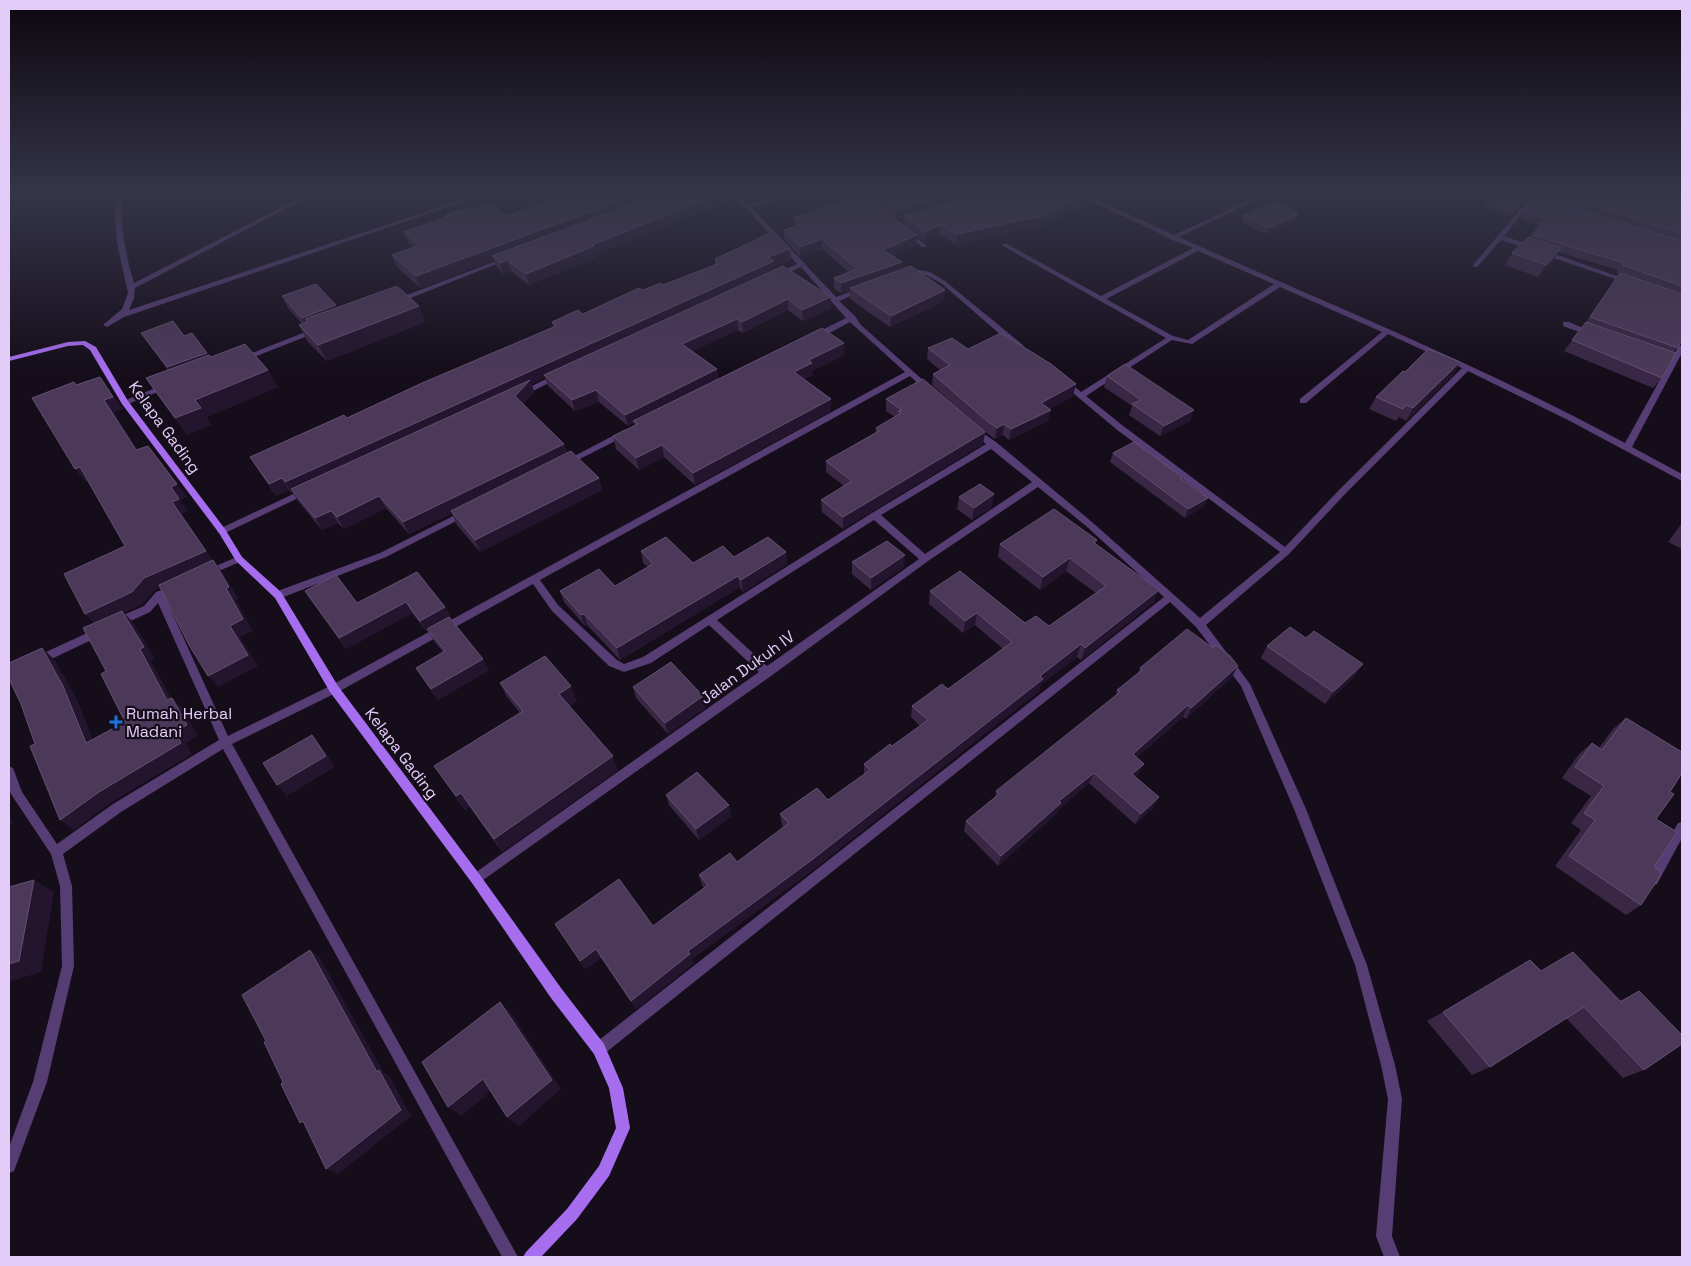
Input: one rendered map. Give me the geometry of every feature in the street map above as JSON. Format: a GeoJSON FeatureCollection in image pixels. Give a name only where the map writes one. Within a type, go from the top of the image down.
{"type":"FeatureCollection","features":[{"type":"Feature","properties":{"kind":"street"},"geometry":{"type":"LineString","coordinates":[[107,325],[121,315],[130,304],[132,287],[122,253]]}},
{"type":"Feature","properties":{"kind":"street"},"geometry":{"type":"LineString","coordinates":[[132,287],[197,253]]}},
{"type":"Feature","properties":{"kind":"street"},"geometry":{"type":"LineString","coordinates":[[121,315],[307,253]]}},
{"type":"Feature","properties":{"kind":"street"},"geometry":{"type":"LineString","coordinates":[[789,253],[852,318],[858,328],[939,398]]}},
{"type":"Feature","properties":{"kind":"street"},"geometry":{"type":"LineString","coordinates":[[1019,253],[1171,338],[1189,342],[1278,285]]}},
{"type":"Feature","properties":{"kind":"street"},"geometry":{"type":"LineString","coordinates":[[1101,299],[1187,253]]}},
{"type":"Feature","properties":{"kind":"street"},"geometry":{"type":"LineString","coordinates":[[1207,253],[1466,368],[1555,410],[1682,478]]}},
{"type":"Feature","properties":{"kind":"street"},"geometry":{"type":"LineString","coordinates":[[1475,266],[1486,253]]}},
{"type":"Feature","properties":{"kind":"street"},"geometry":{"type":"LineString","coordinates":[[1546,253],[1638,285]]}},
{"type":"Feature","properties":{"kind":"street"},"geometry":{"type":"LineString","coordinates":[[384,305],[514,256]]}},
{"type":"Feature","properties":{"kind":"street"},"geometry":{"type":"LineString","coordinates":[[764,282],[800,265]]}},
{"type":"Feature","properties":{"kind":"street"},"geometry":{"type":"LineString","coordinates":[[895,277],[915,271],[928,273],[943,282],[1028,353]]}},
{"type":"Feature","properties":{"kind":"street"},"geometry":{"type":"LineString","coordinates":[[835,300],[869,287]]}},
{"type":"Feature","properties":{"kind":"street"},"geometry":{"type":"LineString","coordinates":[[808,340],[852,318]]}},
{"type":"Feature","properties":{"kind":"street"},"geometry":{"type":"LineString","coordinates":[[1566,324],[1602,337]]}},
{"type":"Feature","properties":{"kind":"street"},"geometry":{"type":"LineString","coordinates":[[236,361],[320,329]]}},
{"type":"Feature","properties":{"kind":"street"},"geometry":{"type":"LineString","coordinates":[[1303,401],[1386,332]]}},
{"type":"Feature","properties":{"kind":"street"},"geometry":{"type":"LineString","coordinates":[[1080,396],[1171,338]]}},
{"type":"Feature","properties":{"kind":"street","name":"Kelapa Gading"},"geometry":{"type":"LineString","coordinates":[[9,359],[68,344],[85,343],[93,349],[125,402],[222,531],[239,558],[278,594],[334,689],[476,879],[556,993],[599,1049],[616,1088],[623,1128],[604,1170],[572,1214],[531,1257]]}},
{"type":"Feature","properties":{"kind":"street"},"geometry":{"type":"LineString","coordinates":[[1627,448],[1682,347]]}},
{"type":"Feature","properties":{"kind":"street"},"geometry":{"type":"LineString","coordinates":[[1666,358],[1675,361]]}},
{"type":"Feature","properties":{"kind":"street"},"geometry":{"type":"LineString","coordinates":[[1200,624],[1286,552],[1343,491],[1466,368]]}},
{"type":"Feature","properties":{"kind":"street"},"geometry":{"type":"LineString","coordinates":[[513,397],[567,372]]}},
{"type":"Feature","properties":{"kind":"street"},"geometry":{"type":"LineString","coordinates":[[56,852],[117,808],[225,742],[334,689],[910,373]]}},
{"type":"Feature","properties":{"kind":"street"},"geometry":{"type":"LineString","coordinates":[[1058,377],[1119,428],[1286,552]]}},
{"type":"Feature","properties":{"kind":"street"},"geometry":{"type":"LineString","coordinates":[[125,402],[172,385]]}},
{"type":"Feature","properties":{"kind":"street"},"geometry":{"type":"LineString","coordinates":[[967,424],[1090,524],[1200,624],[1244,684],[1300,809],[1361,965],[1388,1065],[1395,1099],[1384,1236],[1392,1257]]}},
{"type":"Feature","properties":{"kind":"street"},"geometry":{"type":"LineString","coordinates":[[560,465],[631,430]]}},
{"type":"Feature","properties":{"kind":"street"},"geometry":{"type":"LineString","coordinates":[[534,578],[555,608],[613,663],[624,668],[647,660],[992,444]]}},
{"type":"Feature","properties":{"kind":"street","name":"Jalan Dukuh IV"},"geometry":{"type":"LineString","coordinates":[[476,879],[925,559],[1038,482]]}},
{"type":"Feature","properties":{"kind":"street"},"geometry":{"type":"LineString","coordinates":[[222,531],[315,487]]}},
{"type":"Feature","properties":{"kind":"street"},"geometry":{"type":"LineString","coordinates":[[278,594],[383,555],[471,510]]}},
{"type":"Feature","properties":{"kind":"street"},"geometry":{"type":"LineString","coordinates":[[875,516],[925,559]]}},
{"type":"Feature","properties":{"kind":"street"},"geometry":{"type":"LineString","coordinates":[[198,577],[239,558]]}},
{"type":"Feature","properties":{"kind":"street"},"geometry":{"type":"LineString","coordinates":[[26,666],[147,609],[158,596],[173,588]]}},
{"type":"Feature","properties":{"kind":"street"},"geometry":{"type":"LineString","coordinates":[[158,596],[225,742],[510,1257]]}},
{"type":"Feature","properties":{"kind":"street"},"geometry":{"type":"LineString","coordinates":[[599,1049],[1170,597]]}},
{"type":"Feature","properties":{"kind":"street"},"geometry":{"type":"LineString","coordinates":[[710,620],[767,672]]}},
{"type":"Feature","properties":{"kind":"street"},"geometry":{"type":"LineString","coordinates":[[9,771],[17,794],[56,852],[66,886],[68,966],[40,1082],[9,1166]]}},
{"type":"Feature","properties":{"kind":"street"},"geometry":{"type":"LineString","coordinates":[[1651,883],[1682,827]]}},
{"type":"Feature","properties":{"kind":"building"},"geometry":{"type":"Polygon","coordinates":[[[397,253],[478,253],[416,276],[392,255],[397,253]]]}},
{"type":"Feature","properties":{"kind":"building"},"geometry":{"type":"Polygon","coordinates":[[[500,253],[577,253],[526,274],[507,260],[500,263],[492,256],[500,253]]]}},
{"type":"Feature","properties":{"kind":"building"},"geometry":{"type":"Polygon","coordinates":[[[727,253],[779,253],[768,257],[774,261],[285,482],[282,478],[269,484],[250,457],[344,415],[347,418],[422,383],[556,326],[552,322],[578,310],[583,314],[639,288],[643,290],[661,283],[663,285],[717,264],[715,259],[727,253]]]}},
{"type":"Feature","properties":{"kind":"building"},"geometry":{"type":"Polygon","coordinates":[[[838,253],[888,253],[902,262],[841,283],[834,278],[857,269],[838,253]]]}},
{"type":"Feature","properties":{"kind":"building"},"geometry":{"type":"Polygon","coordinates":[[[1512,253],[1557,253],[1546,265],[1512,253]]]}},
{"type":"Feature","properties":{"kind":"building"},"geometry":{"type":"Polygon","coordinates":[[[1591,253],[1682,253],[1682,286],[1622,265],[1624,263],[1591,253]]]}},
{"type":"Feature","properties":{"kind":"building"},"geometry":{"type":"Polygon","coordinates":[[[783,266],[831,297],[802,310],[788,299],[742,322],[737,319],[682,344],[717,369],[625,415],[596,390],[572,400],[544,375],[783,266]]]}},
{"type":"Feature","properties":{"kind":"building"},"geometry":{"type":"Polygon","coordinates":[[[911,266],[945,290],[891,316],[850,288],[911,266]]]}},
{"type":"Feature","properties":{"kind":"building"},"geometry":{"type":"Polygon","coordinates":[[[1620,273],[1682,294],[1682,339],[1678,348],[1590,317],[1620,273]]]}},
{"type":"Feature","properties":{"kind":"building"},"geometry":{"type":"Polygon","coordinates":[[[316,284],[336,305],[302,318],[282,296],[316,284]]]}},
{"type":"Feature","properties":{"kind":"building"},"geometry":{"type":"Polygon","coordinates":[[[397,286],[419,306],[318,345],[299,325],[307,322],[305,319],[397,286]]]}},
{"type":"Feature","properties":{"kind":"building"},"geometry":{"type":"Polygon","coordinates":[[[173,321],[184,336],[192,333],[207,353],[167,367],[141,333],[173,321]]]}},
{"type":"Feature","properties":{"kind":"building"},"geometry":{"type":"Polygon","coordinates":[[[1586,322],[1676,353],[1662,378],[1572,340],[1586,322]]]}},
{"type":"Feature","properties":{"kind":"building"},"geometry":{"type":"Polygon","coordinates":[[[822,328],[844,343],[809,360],[812,363],[794,372],[831,399],[693,473],[662,445],[636,458],[613,436],[638,424],[633,421],[822,328]]]}},
{"type":"Feature","properties":{"kind":"building"},"geometry":{"type":"Polygon","coordinates":[[[1001,333],[1051,364],[1076,384],[1041,403],[1051,410],[1011,429],[1004,424],[997,428],[987,421],[933,374],[950,365],[928,348],[952,338],[968,349],[1001,333]]]}},
{"type":"Feature","properties":{"kind":"building"},"geometry":{"type":"Polygon","coordinates":[[[245,344],[268,370],[195,400],[201,408],[175,418],[146,378],[209,355],[211,357],[245,344]]]}},
{"type":"Feature","properties":{"kind":"building"},"geometry":{"type":"Polygon","coordinates":[[[1428,349],[1460,362],[1413,408],[1406,405],[1403,409],[1376,397],[1403,371],[1405,372],[1428,349]]]}},
{"type":"Feature","properties":{"kind":"building"},"geometry":{"type":"Polygon","coordinates":[[[1125,364],[1194,410],[1164,426],[1132,404],[1141,400],[1107,376],[1125,364]]]}},
{"type":"Feature","properties":{"kind":"building"},"geometry":{"type":"Polygon","coordinates":[[[100,377],[113,397],[104,400],[136,450],[148,446],[177,484],[171,487],[179,499],[172,502],[206,551],[144,578],[132,592],[85,614],[64,574],[125,546],[80,467],[75,469],[32,398],[74,382],[76,385],[100,377]]]}},
{"type":"Feature","properties":{"kind":"building"},"geometry":{"type":"Polygon","coordinates":[[[923,379],[985,432],[843,517],[821,500],[852,481],[826,461],[879,431],[876,428],[901,413],[898,411],[902,410],[886,399],[923,379]]]}},
{"type":"Feature","properties":{"kind":"building"},"geometry":{"type":"Polygon","coordinates":[[[530,380],[515,396],[564,444],[403,522],[379,496],[337,517],[331,511],[315,518],[291,489],[530,380]]]}},
{"type":"Feature","properties":{"kind":"building"},"geometry":{"type":"Polygon","coordinates":[[[1134,442],[1208,498],[1188,509],[1113,453],[1134,442]]]}},
{"type":"Feature","properties":{"kind":"building"},"geometry":{"type":"Polygon","coordinates":[[[571,451],[599,478],[475,540],[451,511],[571,451]]]}},
{"type":"Feature","properties":{"kind":"building"},"geometry":{"type":"Polygon","coordinates":[[[980,484],[994,494],[974,508],[959,497],[980,484]]]}},
{"type":"Feature","properties":{"kind":"building"},"geometry":{"type":"Polygon","coordinates":[[[1054,509],[1097,540],[1093,542],[1159,590],[1085,648],[1081,644],[1040,676],[1043,679],[813,859],[688,951],[690,954],[631,1001],[596,949],[580,961],[555,924],[619,879],[653,926],[708,885],[699,875],[730,853],[737,862],[789,823],[780,814],[817,788],[828,800],[870,770],[864,764],[890,744],[892,746],[928,720],[912,706],[942,684],[948,689],[1012,642],[977,613],[965,621],[930,591],[960,571],[1025,623],[1036,616],[1049,626],[1106,586],[1070,558],[1043,577],[1000,544],[1054,509]]]}},
{"type":"Feature","properties":{"kind":"building"},"geometry":{"type":"Polygon","coordinates":[[[666,537],[693,563],[723,546],[734,557],[768,537],[786,552],[741,580],[738,576],[617,648],[584,614],[581,615],[560,591],[599,569],[615,586],[653,564],[641,551],[666,537]]]}},
{"type":"Feature","properties":{"kind":"building"},"geometry":{"type":"Polygon","coordinates":[[[887,541],[905,555],[871,578],[852,562],[887,541]]]}},
{"type":"Feature","properties":{"kind":"building"},"geometry":{"type":"Polygon","coordinates":[[[213,560],[229,587],[226,588],[243,619],[230,626],[248,655],[208,676],[189,645],[159,585],[213,560]]]}},
{"type":"Feature","properties":{"kind":"building"},"geometry":{"type":"Polygon","coordinates":[[[417,572],[445,607],[420,621],[406,602],[339,638],[305,591],[336,575],[357,603],[417,572]]]}},
{"type":"Feature","properties":{"kind":"building"},"geometry":{"type":"Polygon","coordinates":[[[122,611],[144,647],[140,649],[167,700],[172,698],[187,725],[175,732],[181,743],[99,792],[60,820],[30,746],[35,744],[21,704],[9,679],[9,663],[42,648],[63,686],[86,743],[125,722],[101,674],[106,671],[83,628],[122,611]]]}},
{"type":"Feature","properties":{"kind":"building"},"geometry":{"type":"Polygon","coordinates":[[[449,617],[483,659],[431,689],[416,668],[445,651],[427,629],[449,617]]]}},
{"type":"Feature","properties":{"kind":"building"},"geometry":{"type":"Polygon","coordinates":[[[1290,627],[1306,638],[1314,631],[1363,664],[1333,692],[1267,646],[1290,627]]]}},
{"type":"Feature","properties":{"kind":"building"},"geometry":{"type":"Polygon","coordinates":[[[1187,629],[1213,648],[1216,645],[1230,656],[1238,666],[1191,708],[1188,705],[1133,754],[1144,764],[1132,774],[1159,797],[1141,814],[1094,773],[1059,801],[1061,803],[1001,856],[966,821],[999,794],[996,791],[1120,692],[1117,690],[1142,670],[1140,668],[1187,629]]]}},
{"type":"Feature","properties":{"kind":"building"},"geometry":{"type":"Polygon","coordinates":[[[545,656],[571,686],[559,694],[613,756],[494,839],[461,793],[456,796],[434,766],[523,711],[500,683],[545,656]]]}},
{"type":"Feature","properties":{"kind":"building"},"geometry":{"type":"Polygon","coordinates":[[[671,662],[703,696],[665,723],[633,687],[671,662]]]}},
{"type":"Feature","properties":{"kind":"building"},"geometry":{"type":"Polygon","coordinates":[[[1626,718],[1682,752],[1682,773],[1670,792],[1674,794],[1656,819],[1677,832],[1654,867],[1660,871],[1660,876],[1641,905],[1569,856],[1595,820],[1584,813],[1604,786],[1575,767],[1592,743],[1602,750],[1626,718]]]}},
{"type":"Feature","properties":{"kind":"building"},"geometry":{"type":"Polygon","coordinates":[[[312,735],[326,756],[277,785],[263,763],[312,735]]]}},
{"type":"Feature","properties":{"kind":"building"},"geometry":{"type":"Polygon","coordinates":[[[697,772],[729,805],[696,829],[666,795],[697,772]]]}},
{"type":"Feature","properties":{"kind":"building"},"geometry":{"type":"Polygon","coordinates":[[[34,880],[19,961],[9,964],[9,887],[34,880]]]}},
{"type":"Feature","properties":{"kind":"building"},"geometry":{"type":"Polygon","coordinates":[[[310,950],[377,1072],[379,1070],[401,1110],[326,1169],[303,1121],[300,1123],[281,1084],[283,1082],[264,1042],[266,1041],[242,995],[310,950]]]}},
{"type":"Feature","properties":{"kind":"building"},"geometry":{"type":"Polygon","coordinates":[[[1573,952],[1621,1002],[1639,991],[1682,1035],[1682,1044],[1644,1070],[1584,1007],[1490,1067],[1443,1012],[1530,960],[1541,971],[1573,952]]]}},
{"type":"Feature","properties":{"kind":"building"},"geometry":{"type":"Polygon","coordinates":[[[500,1002],[552,1080],[507,1117],[483,1079],[448,1107],[422,1062],[500,1002]]]}},
{"type":"Feature","properties":{"kind":"place","name":"Rumah Herbal Madani"},"geometry":{"type":"Point","coordinates":[116,722]}}]}
